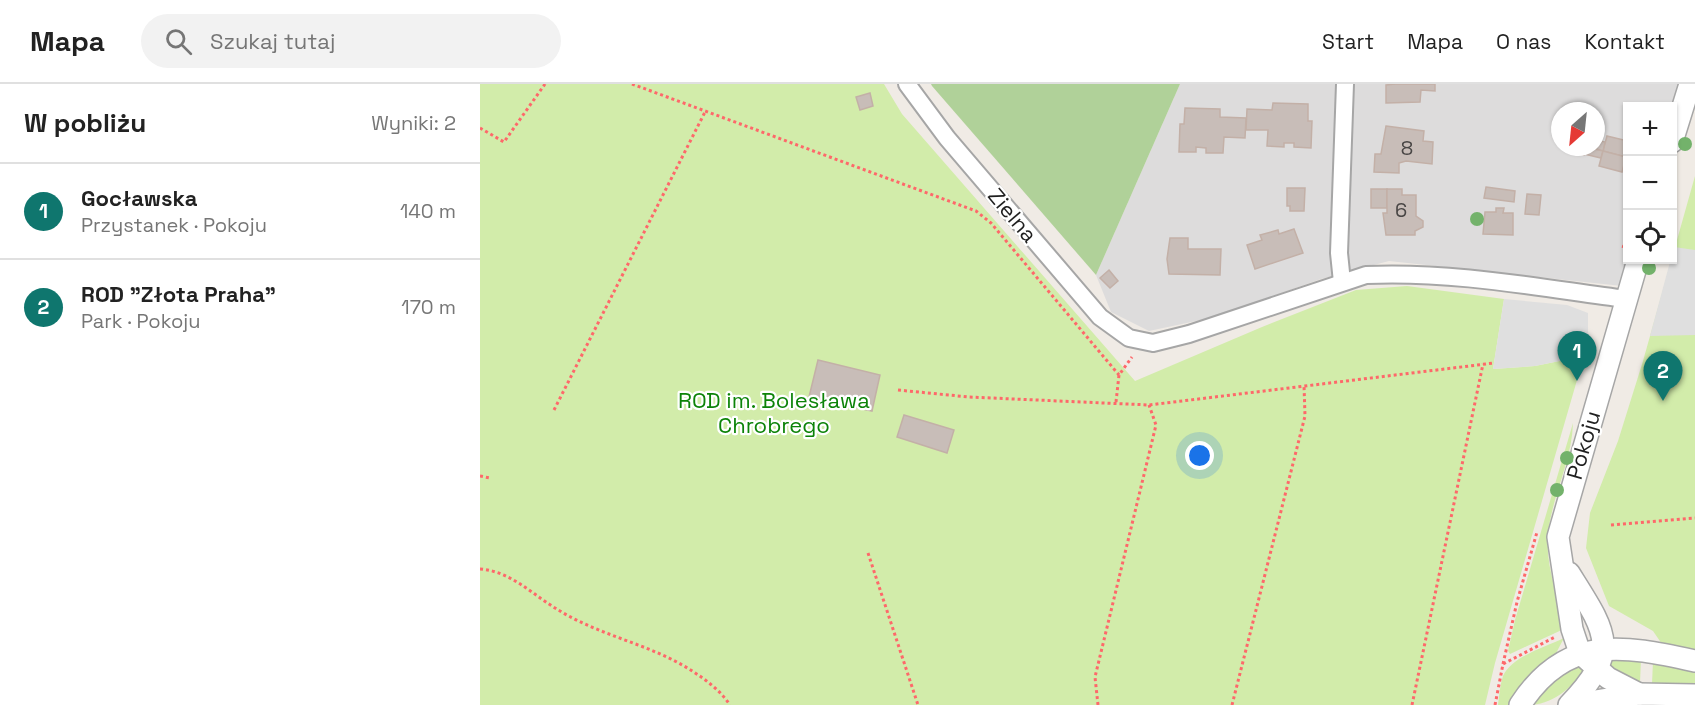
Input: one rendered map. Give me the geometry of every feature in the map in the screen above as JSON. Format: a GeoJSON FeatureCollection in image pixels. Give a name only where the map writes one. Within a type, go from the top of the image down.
{"type":"FeatureCollection","features":[{"type":"Feature","properties":{"kind":"street","name":"Zielna"},"geometry":{"type":"LineString","coordinates":[[907,84],[947,138],[1093,309],[1128,338],[1153,344],[1180,337],[1342,282]]}},
{"type":"Feature","properties":{"kind":"street"},"geometry":{"type":"LineString","coordinates":[[1345,84],[1339,253],[1342,282],[1366,274],[1396,273],[1459,278],[1626,299]]}},
{"type":"Feature","properties":{"kind":"street"},"geometry":{"type":"LineString","coordinates":[[1677,126],[1690,84]]}},
{"type":"Feature","properties":{"kind":"street","name":"Pokoju"},"geometry":{"type":"LineString","coordinates":[[1594,655],[1572,629],[1558,537],[1560,523],[1637,264]]}},
{"type":"Feature","properties":{"kind":"street"},"geometry":{"type":"LineString","coordinates":[[1520,705],[1549,672],[1594,655],[1648,651],[1695,661]]}},
{"type":"Feature","properties":{"kind":"street"},"geometry":{"type":"LineString","coordinates":[[1594,655],[1639,694]]}},
{"type":"Feature","properties":{"kind":"street"},"geometry":{"type":"LineString","coordinates":[[1569,705],[1594,655]]}},
{"type":"Feature","properties":{"kind":"street"},"geometry":{"type":"LineString","coordinates":[[1569,705],[1639,694],[1695,695]]}},
{"type":"Feature","properties":{"kind":"path"},"geometry":{"type":"LineString","coordinates":[[480,128],[504,142],[545,84]]}},
{"type":"Feature","properties":{"kind":"path"},"geometry":{"type":"LineString","coordinates":[[632,84],[976,211],[991,223],[1119,375]]}},
{"type":"Feature","properties":{"kind":"path"},"geometry":{"type":"LineString","coordinates":[[554,410],[705,112]]}},
{"type":"Feature","properties":{"kind":"path"},"geometry":{"type":"LineString","coordinates":[[898,390],[969,397],[1149,405],[1494,363]]}},
{"type":"Feature","properties":{"kind":"path"},"geometry":{"type":"LineString","coordinates":[[1412,705],[1483,364]]}},
{"type":"Feature","properties":{"kind":"path"},"geometry":{"type":"LineString","coordinates":[[1116,402],[1119,375],[1125,370]]}},
{"type":"Feature","properties":{"kind":"path"},"geometry":{"type":"LineString","coordinates":[[1232,705],[1305,416],[1304,385]]}},
{"type":"Feature","properties":{"kind":"path"},"geometry":{"type":"LineString","coordinates":[[1098,705],[1095,677],[1156,425],[1149,405]]}},
{"type":"Feature","properties":{"kind":"path"},"geometry":{"type":"LineString","coordinates":[[480,476],[490,478]]}},
{"type":"Feature","properties":{"kind":"path"},"geometry":{"type":"LineString","coordinates":[[1611,525],[1695,518]]}},
{"type":"Feature","properties":{"kind":"path"},"geometry":{"type":"LineString","coordinates":[[868,553],[918,705]]}},
{"type":"Feature","properties":{"kind":"path"},"geometry":{"type":"LineString","coordinates":[[480,569],[501,573],[560,612],[598,631],[635,644],[688,669],[722,692],[730,705]]}},
{"type":"Feature","properties":{"kind":"shaded area"},"geometry":{"type":"Polygon","coordinates":[[[1180,84],[1680,84],[1673,102],[1623,102],[1623,264],[1627,264],[1622,286],[1389,261],[1321,279],[1210,318],[1149,331],[1111,312],[1096,275],[1180,84]]]}},
{"type":"Feature","properties":{"kind":"shaded area"},"geometry":{"type":"Polygon","coordinates":[[[1677,247],[1695,250],[1695,335],[1650,336],[1669,264],[1677,264],[1677,247]]]}},
{"type":"Feature","properties":{"kind":"shaded area"},"geometry":{"type":"Polygon","coordinates":[[[1504,299],[1567,305],[1588,313],[1588,337],[1584,356],[1535,366],[1493,369],[1504,299]]]}},
{"type":"Feature","properties":{"kind":"green space","name":"ROD im. Bolesława Chrobrego"},"geometry":{"type":"Polygon","coordinates":[[[480,84],[884,84],[902,114],[1135,381],[1356,290],[1407,286],[1504,299],[1493,369],[1535,366],[1584,356],[1495,663],[1485,705],[480,705],[480,84]]]}},
{"type":"Feature","properties":{"kind":"green space"},"geometry":{"type":"Polygon","coordinates":[[[931,84],[1180,84],[1096,275],[932,86],[931,84]]]}},
{"type":"Feature","properties":{"kind":"green space"},"geometry":{"type":"Polygon","coordinates":[[[1695,176],[1695,654],[1664,647],[1653,631],[1609,606],[1586,548],[1590,513],[1618,441],[1670,264],[1677,264],[1677,240],[1695,176]]]}},
{"type":"Feature","properties":{"kind":"green space"},"geometry":{"type":"Polygon","coordinates":[[[1573,423],[1569,452],[1553,507],[1548,536],[1551,571],[1566,628],[1510,654],[1508,651],[1515,620],[1573,423]]]}},
{"type":"Feature","properties":{"kind":"green space"},"geometry":{"type":"Polygon","coordinates":[[[1564,638],[1553,659],[1513,705],[1498,705],[1502,679],[1507,669],[1522,658],[1564,638]]]}},
{"type":"Feature","properties":{"kind":"green space"},"geometry":{"type":"Polygon","coordinates":[[[1610,658],[1641,659],[1640,683],[1610,670],[1608,662],[1610,658]]]}},
{"type":"Feature","properties":{"kind":"green space"},"geometry":{"type":"Polygon","coordinates":[[[1653,661],[1695,669],[1695,683],[1652,684],[1653,661]]]}},
{"type":"Feature","properties":{"kind":"green space"},"geometry":{"type":"Polygon","coordinates":[[[1579,665],[1584,670],[1560,695],[1545,702],[1528,705],[1546,683],[1579,665]]]}},
{"type":"Feature","properties":{"kind":"building"},"geometry":{"type":"Polygon","coordinates":[[[1435,84],[1435,91],[1421,90],[1420,102],[1386,103],[1386,85],[1435,84]]]}},
{"type":"Feature","properties":{"kind":"building"},"geometry":{"type":"Polygon","coordinates":[[[870,93],[873,106],[860,110],[856,97],[870,93]]]}},
{"type":"Feature","properties":{"kind":"building"},"geometry":{"type":"Polygon","coordinates":[[[1273,103],[1308,104],[1308,121],[1312,121],[1311,148],[1294,147],[1294,143],[1284,143],[1284,147],[1267,146],[1268,130],[1246,130],[1247,109],[1272,110],[1273,103]]]}},
{"type":"Feature","properties":{"kind":"building"},"geometry":{"type":"Polygon","coordinates":[[[1185,108],[1220,109],[1220,117],[1246,118],[1245,138],[1224,137],[1223,153],[1206,153],[1206,148],[1196,147],[1196,152],[1179,152],[1180,124],[1184,124],[1185,108]]]}},
{"type":"Feature","properties":{"kind":"building"},"geometry":{"type":"Polygon","coordinates":[[[1386,126],[1424,131],[1423,141],[1433,142],[1432,164],[1406,161],[1399,163],[1399,173],[1374,172],[1375,154],[1381,154],[1386,126]]]}},
{"type":"Feature","properties":{"kind":"building"},"geometry":{"type":"Polygon","coordinates":[[[1607,136],[1623,140],[1623,156],[1605,152],[1607,136]]]}},
{"type":"Feature","properties":{"kind":"building"},"geometry":{"type":"Polygon","coordinates":[[[1605,152],[1623,156],[1622,172],[1599,166],[1605,152]]]}},
{"type":"Feature","properties":{"kind":"building"},"geometry":{"type":"Polygon","coordinates":[[[1486,187],[1515,191],[1514,202],[1484,198],[1486,187]]]}},
{"type":"Feature","properties":{"kind":"building"},"geometry":{"type":"Polygon","coordinates":[[[1287,188],[1305,188],[1304,211],[1290,211],[1290,206],[1287,206],[1287,188]]]}},
{"type":"Feature","properties":{"kind":"building"},"geometry":{"type":"Polygon","coordinates":[[[1371,189],[1387,189],[1387,208],[1371,208],[1371,189]]]}},
{"type":"Feature","properties":{"kind":"building"},"geometry":{"type":"Polygon","coordinates":[[[1387,189],[1402,189],[1402,195],[1416,195],[1416,216],[1423,221],[1423,227],[1415,231],[1415,235],[1386,235],[1383,213],[1387,213],[1387,189]]]}},
{"type":"Feature","properties":{"kind":"building"},"geometry":{"type":"Polygon","coordinates":[[[1527,194],[1541,195],[1539,215],[1525,214],[1527,194]]]}},
{"type":"Feature","properties":{"kind":"building"},"geometry":{"type":"Polygon","coordinates":[[[1496,208],[1504,208],[1503,213],[1513,213],[1513,235],[1483,234],[1485,212],[1496,212],[1496,208]]]}},
{"type":"Feature","properties":{"kind":"building"},"geometry":{"type":"Polygon","coordinates":[[[1294,229],[1303,253],[1255,269],[1247,245],[1262,240],[1260,235],[1278,230],[1279,234],[1294,229]]]}},
{"type":"Feature","properties":{"kind":"building"},"geometry":{"type":"Polygon","coordinates":[[[1170,238],[1188,238],[1188,249],[1221,249],[1220,275],[1169,274],[1167,259],[1170,238]]]}},
{"type":"Feature","properties":{"kind":"building"},"geometry":{"type":"Polygon","coordinates":[[[1109,270],[1118,281],[1110,288],[1100,278],[1109,270]]]}},
{"type":"Feature","properties":{"kind":"building"},"geometry":{"type":"Polygon","coordinates":[[[818,360],[880,375],[872,411],[809,397],[818,360]]]}},
{"type":"Feature","properties":{"kind":"building"},"geometry":{"type":"Polygon","coordinates":[[[904,415],[954,430],[947,453],[897,437],[904,415]]]}},
{"type":"Feature","properties":{"kind":"place","name":"Gocławska"},"geometry":{"type":"Point","coordinates":[1577,381]}},
{"type":"Feature","properties":{"kind":"place","name":"ROD \"Złota Praha\""},"geometry":{"type":"Point","coordinates":[1663,401]}}]}
